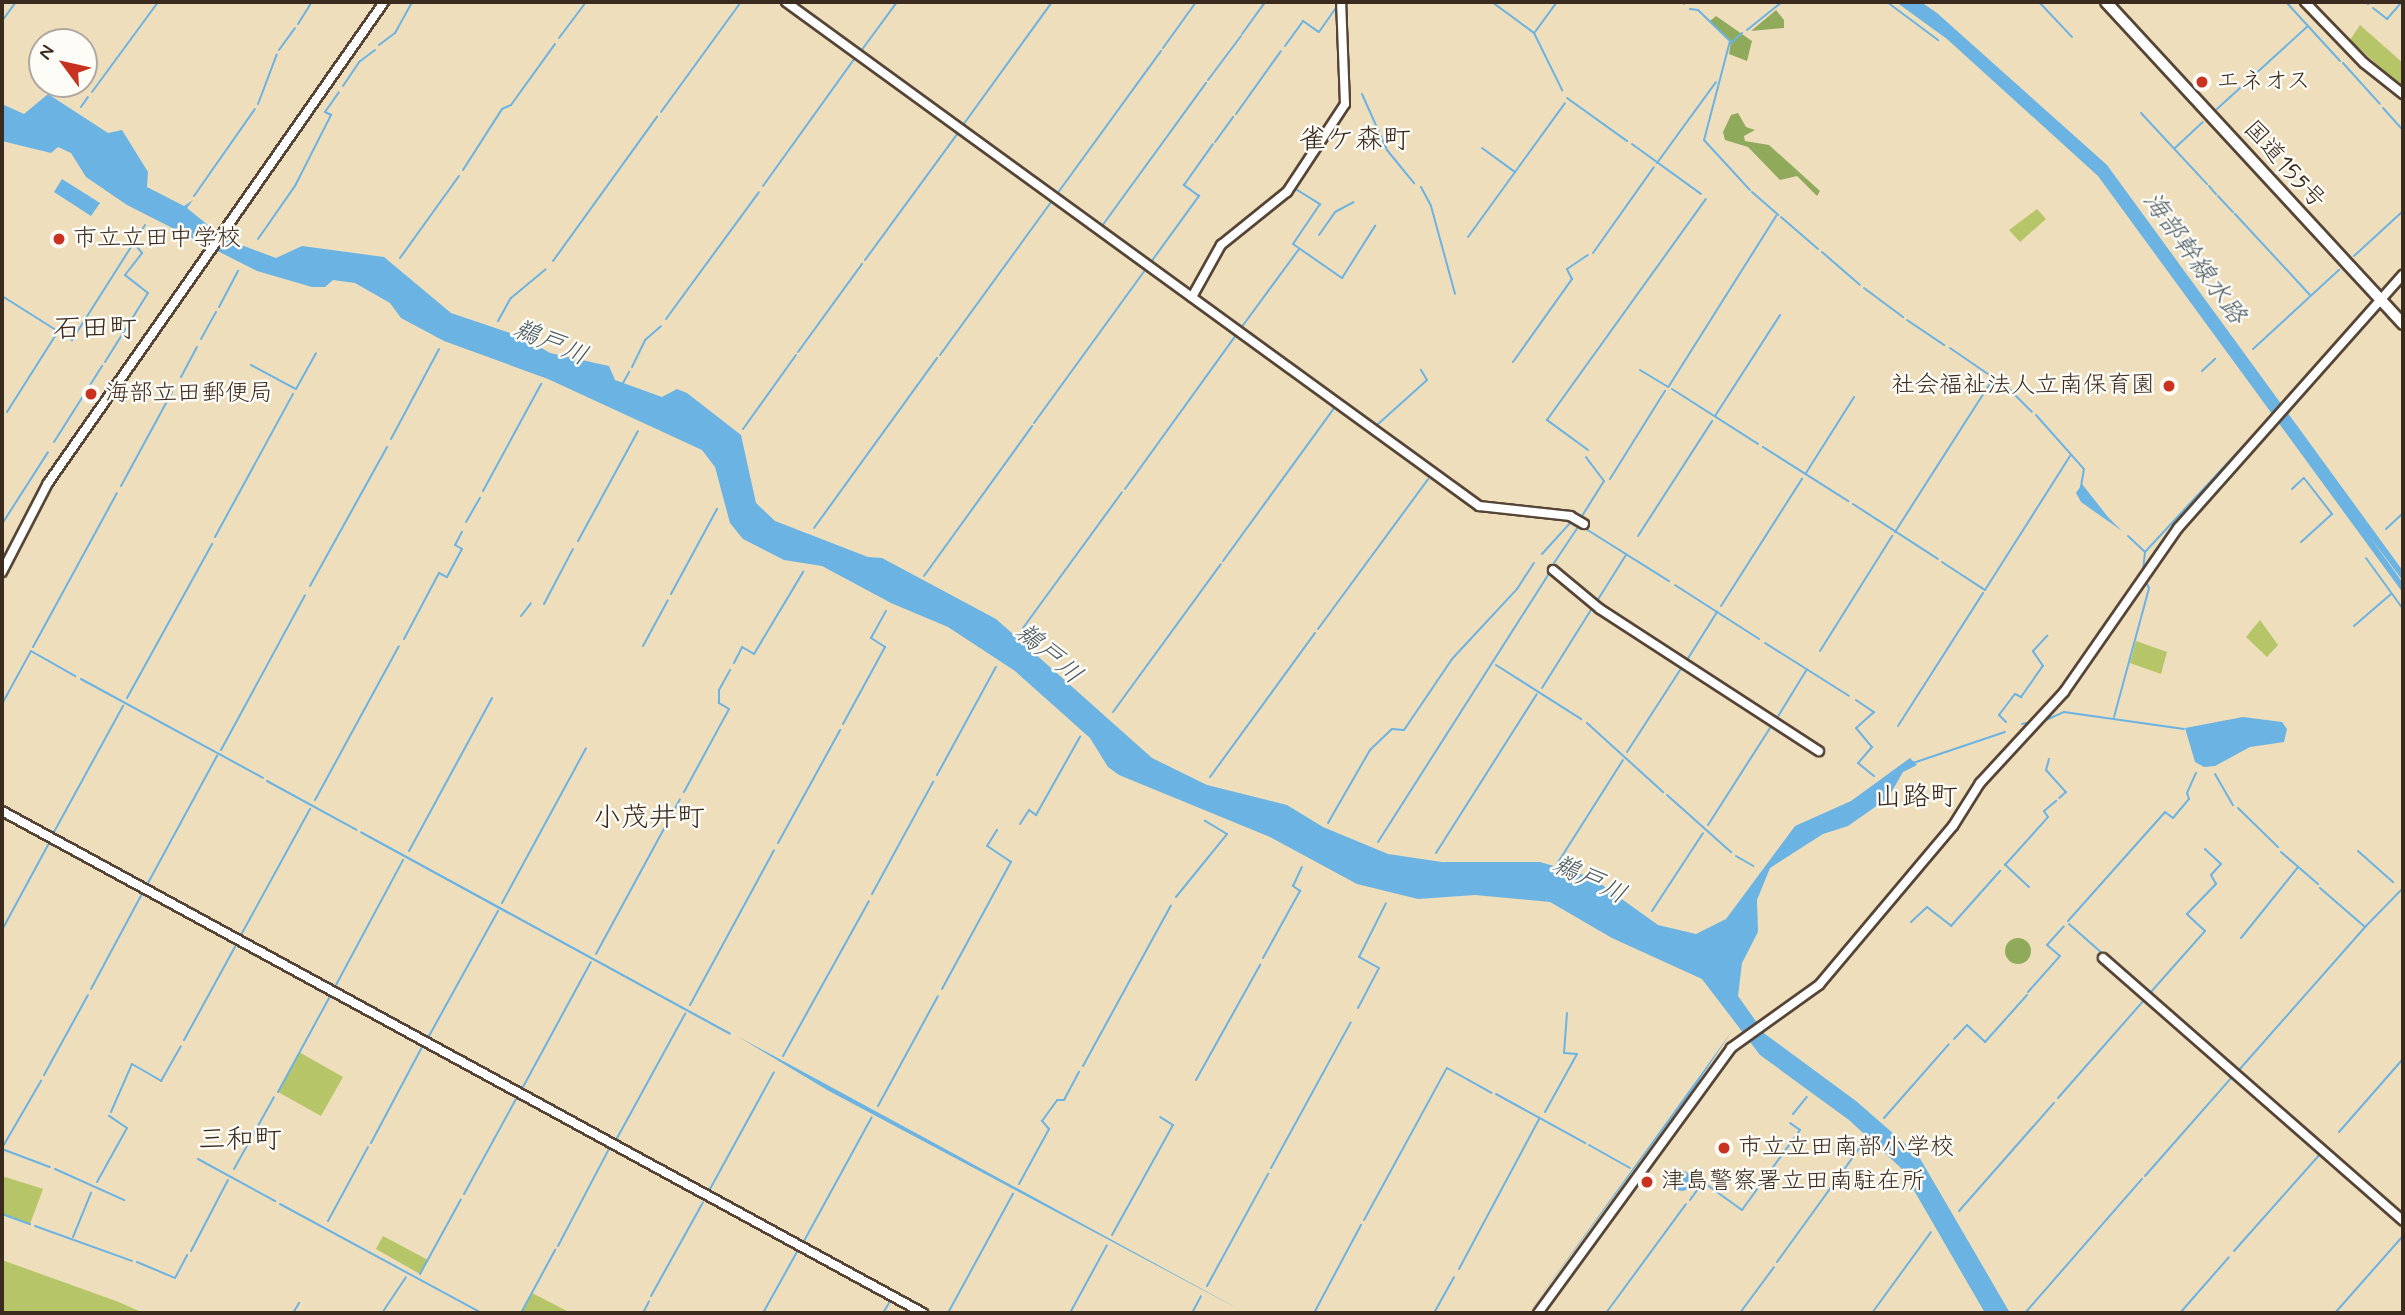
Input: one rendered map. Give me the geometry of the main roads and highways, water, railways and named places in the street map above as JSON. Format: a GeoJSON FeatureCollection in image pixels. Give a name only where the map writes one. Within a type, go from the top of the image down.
{"type":"FeatureCollection","features":[{"type":"Feature","properties":{"kind":"highway","name":"国道155号"},"geometry":{"type":"LineString","coordinates":[[2106,2],[2403,324]]}},
{"type":"Feature","properties":{"kind":"water"},"geometry":{"type":"Polygon","coordinates":[[[1896,2],[1921,2],[1937,13],[2107,165],[2403,571],[2403,581],[2367,533],[2403,583],[2403,593],[2098,176],[1947,39],[1896,2]]]}},
{"type":"Feature","properties":{"kind":"water","name":"鵜戸川"},"geometry":{"type":"Polygon","coordinates":[[[43,98],[54,98],[108,133],[122,130],[148,172],[147,187],[184,206],[193,200],[187,208],[225,239],[276,258],[302,246],[384,257],[451,313],[525,338],[550,353],[609,366],[615,380],[662,397],[677,389],[687,393],[741,435],[756,503],[775,521],[868,557],[882,558],[996,619],[1152,758],[1207,785],[1287,805],[1323,827],[1388,854],[1442,862],[1540,862],[1591,877],[1658,925],[1696,934],[1726,919],[1795,826],[1851,801],[1910,758],[1917,765],[1903,772],[1888,798],[1848,826],[1823,834],[1770,868],[1757,900],[1758,932],[1742,963],[1738,996],[1765,1034],[1856,1101],[1918,1155],[2010,1313],[1985,1313],[1901,1168],[1849,1120],[1760,1055],[1702,979],[1612,938],[1550,902],[1475,895],[1418,899],[1357,884],[1270,837],[1119,775],[1108,767],[1090,738],[1015,671],[948,627],[891,603],[822,566],[784,560],[743,539],[730,523],[715,467],[702,450],[548,379],[444,341],[401,318],[390,303],[355,283],[333,280],[325,287],[312,287],[257,271],[127,205],[86,177],[71,153],[58,147],[51,153],[2,141],[2,104],[24,114],[43,98]]]}},
{"type":"Feature","properties":{"kind":"water"},"geometry":{"type":"Polygon","coordinates":[[[62,179],[100,203],[91,216],[54,192],[62,179]]]}},
{"type":"Feature","properties":{"kind":"water"},"geometry":{"type":"Polygon","coordinates":[[[2082,484],[2122,531],[2081,502],[2076,493],[2082,484]]]}},
{"type":"Feature","properties":{"kind":"water"},"geometry":{"type":"Polygon","coordinates":[[[2243,717],[2282,722],[2287,729],[2284,742],[2250,747],[2215,766],[2204,767],[2195,762],[2185,728],[2243,717]]]}},
{"type":"Feature","properties":{"kind":"water"},"geometry":{"type":"Polygon","coordinates":[[[361,831],[731,1033],[730,1035],[360,833],[361,831]]]}},
{"type":"Feature","properties":{"kind":"water"},"geometry":{"type":"Polygon","coordinates":[[[1732,1031],[1696,1085],[1528,1313],[1636,1164],[1732,1031]]]}},
{"type":"Feature","properties":{"kind":"water"},"geometry":{"type":"Polygon","coordinates":[[[737,1036],[925,1138],[1246,1313],[829,1091],[737,1036]]]}},
{"type":"Feature","properties":{"kind":"water"},"geometry":{"type":"Polygon","coordinates":[[[1682,1171],[1689,1174],[1692,1181],[1689,1188],[1682,1191],[1675,1188],[1672,1181],[1675,1174],[1682,1171]]]}},
{"type":"Feature","properties":{"kind":"waterway"},"geometry":{"type":"LineString","coordinates":[[2,21],[16,2]]}},
{"type":"Feature","properties":{"kind":"waterway"},"geometry":{"type":"LineString","coordinates":[[98,84],[158,2]]}},
{"type":"Feature","properties":{"kind":"waterway"},"geometry":{"type":"LineString","coordinates":[[298,24],[312,2]]}},
{"type":"Feature","properties":{"kind":"waterway"},"geometry":{"type":"LineString","coordinates":[[379,45],[395,33],[412,2]]}},
{"type":"Feature","properties":{"kind":"waterway"},"geometry":{"type":"LineString","coordinates":[[559,38],[586,2]]}},
{"type":"Feature","properties":{"kind":"waterway"},"geometry":{"type":"LineString","coordinates":[[661,112],[741,2]]}},
{"type":"Feature","properties":{"kind":"waterway"},"geometry":{"type":"LineString","coordinates":[[861,51],[897,2]]}},
{"type":"Feature","properties":{"kind":"waterway"},"geometry":{"type":"LineString","coordinates":[[963,125],[1052,2]]}},
{"type":"Feature","properties":{"kind":"waterway"},"geometry":{"type":"LineString","coordinates":[[1163,48],[1196,2]]}},
{"type":"Feature","properties":{"kind":"waterway"},"geometry":{"type":"LineString","coordinates":[[1242,34],[1265,2]]}},
{"type":"Feature","properties":{"kind":"waterway"},"geometry":{"type":"LineString","coordinates":[[1492,2],[1534,33],[1562,90]]}},
{"type":"Feature","properties":{"kind":"waterway"},"geometry":{"type":"LineString","coordinates":[[1535,32],[1557,2]]}},
{"type":"Feature","properties":{"kind":"waterway"},"geometry":{"type":"LineString","coordinates":[[1747,30],[1782,2]]}},
{"type":"Feature","properties":{"kind":"waterway"},"geometry":{"type":"LineString","coordinates":[[1887,2],[1938,40]]}},
{"type":"Feature","properties":{"kind":"waterway"},"geometry":{"type":"LineString","coordinates":[[2039,2],[2072,37]]}},
{"type":"Feature","properties":{"kind":"waterway"},"geometry":{"type":"LineString","coordinates":[[2286,2],[2340,61]]}},
{"type":"Feature","properties":{"kind":"waterway"},"geometry":{"type":"LineString","coordinates":[[2373,8],[2387,19],[2402,2]]}},
{"type":"Feature","properties":{"kind":"waterway"},"geometry":{"type":"LineString","coordinates":[[1285,46],[1303,21],[1319,32],[1336,8]]}},
{"type":"Feature","properties":{"kind":"waterway"},"geometry":{"type":"LineString","coordinates":[[1690,9],[1698,10],[1730,41],[1704,140],[1750,190]]}},
{"type":"Feature","properties":{"kind":"waterway"},"geometry":{"type":"LineString","coordinates":[[2217,109],[2308,26]]}},
{"type":"Feature","properties":{"kind":"waterway"},"geometry":{"type":"LineString","coordinates":[[279,50],[295,28]]}},
{"type":"Feature","properties":{"kind":"waterway"},"geometry":{"type":"LineString","coordinates":[[1731,43],[1742,33]]}},
{"type":"Feature","properties":{"kind":"waterway"},"geometry":{"type":"LineString","coordinates":[[1208,80],[1241,36]]}},
{"type":"Feature","properties":{"kind":"waterway"},"geometry":{"type":"LineString","coordinates":[[463,170],[502,109],[511,105],[555,44]]}},
{"type":"Feature","properties":{"kind":"waterway"},"geometry":{"type":"LineString","coordinates":[[343,86],[359,62],[375,50]]}},
{"type":"Feature","properties":{"kind":"waterway"},"geometry":{"type":"LineString","coordinates":[[1057,194],[1161,51]]}},
{"type":"Feature","properties":{"kind":"waterway"},"geometry":{"type":"LineString","coordinates":[[1236,114],[1281,51]]}},
{"type":"Feature","properties":{"kind":"waterway"},"geometry":{"type":"LineString","coordinates":[[258,104],[277,54]]}},
{"type":"Feature","properties":{"kind":"waterway"},"geometry":{"type":"LineString","coordinates":[[763,186],[855,58]]}},
{"type":"Feature","properties":{"kind":"waterway"},"geometry":{"type":"LineString","coordinates":[[2343,63],[2380,104]]}},
{"type":"Feature","properties":{"kind":"waterway"},"geometry":{"type":"LineString","coordinates":[[1657,163],[1716,82]]}},
{"type":"Feature","properties":{"kind":"waterway"},"geometry":{"type":"LineString","coordinates":[[1102,226],[1206,83]]}},
{"type":"Feature","properties":{"kind":"waterway"},"geometry":{"type":"LineString","coordinates":[[258,239],[295,186],[331,115],[325,112],[339,92]]}},
{"type":"Feature","properties":{"kind":"waterway"},"geometry":{"type":"LineString","coordinates":[[1362,94],[1387,150],[1414,183]]}},
{"type":"Feature","properties":{"kind":"waterway"},"geometry":{"type":"LineString","coordinates":[[81,107],[87,98]]}},
{"type":"Feature","properties":{"kind":"waterway"},"geometry":{"type":"LineString","coordinates":[[1567,98],[1627,141]]}},
{"type":"Feature","properties":{"kind":"waterway"},"geometry":{"type":"LineString","coordinates":[[1468,237],[1565,103]]}},
{"type":"Feature","properties":{"kind":"waterway"},"geometry":{"type":"LineString","coordinates":[[2383,108],[2403,130]]}},
{"type":"Feature","properties":{"kind":"waterway"},"geometry":{"type":"LineString","coordinates":[[194,196],[255,109]]}},
{"type":"Feature","properties":{"kind":"waterway"},"geometry":{"type":"LineString","coordinates":[[2141,113],[2207,184]]}},
{"type":"Feature","properties":{"kind":"waterway"},"geometry":{"type":"LineString","coordinates":[[553,261],[657,117]]}},
{"type":"Feature","properties":{"kind":"waterway"},"geometry":{"type":"LineString","coordinates":[[1215,142],[1233,117]]}},
{"type":"Feature","properties":{"kind":"waterway"},"geometry":{"type":"LineString","coordinates":[[2175,148],[2203,122]]}},
{"type":"Feature","properties":{"kind":"waterway"},"geometry":{"type":"LineString","coordinates":[[865,260],[958,133]]}},
{"type":"Feature","properties":{"kind":"waterway"},"geometry":{"type":"LineString","coordinates":[[1151,262],[1199,196],[1184,185],[1213,144]]}},
{"type":"Feature","properties":{"kind":"waterway"},"geometry":{"type":"LineString","coordinates":[[1632,144],[1701,194]]}},
{"type":"Feature","properties":{"kind":"waterway"},"geometry":{"type":"LineString","coordinates":[[1482,148],[1515,172]]}},
{"type":"Feature","properties":{"kind":"waterway"},"geometry":{"type":"LineString","coordinates":[[1593,253],[1654,167]]}},
{"type":"Feature","properties":{"kind":"waterway"},"geometry":{"type":"LineString","coordinates":[[1010,170],[1095,232]]}},
{"type":"Feature","properties":{"kind":"waterway"},"geometry":{"type":"LineString","coordinates":[[400,258],[459,176]]}},
{"type":"Feature","properties":{"kind":"waterway"},"geometry":{"type":"LineString","coordinates":[[2209,186],[2216,194]]}},
{"type":"Feature","properties":{"kind":"waterway"},"geometry":{"type":"LineString","coordinates":[[1421,187],[1431,206],[1455,294]]}},
{"type":"Feature","properties":{"kind":"waterway"},"geometry":{"type":"LineString","coordinates":[[1294,188],[1320,204],[1293,244],[1342,278],[1375,226]]}},
{"type":"Feature","properties":{"kind":"waterway"},"geometry":{"type":"LineString","coordinates":[[666,319],[759,192]]}},
{"type":"Feature","properties":{"kind":"waterway"},"geometry":{"type":"LineString","coordinates":[[1752,192],[1778,215]]}},
{"type":"Feature","properties":{"kind":"waterway"},"geometry":{"type":"LineString","coordinates":[[2218,196],[2233,212]]}},
{"type":"Feature","properties":{"kind":"waterway"},"geometry":{"type":"LineString","coordinates":[[1588,450],[1547,420],[1706,199]]}},
{"type":"Feature","properties":{"kind":"waterway"},"geometry":{"type":"LineString","coordinates":[[940,355],[1052,201]]}},
{"type":"Feature","properties":{"kind":"waterway"},"geometry":{"type":"LineString","coordinates":[[1319,235],[1335,212],[1354,202]]}},
{"type":"Feature","properties":{"kind":"waterway"},"geometry":{"type":"LineString","coordinates":[[2354,256],[2403,211]]}},
{"type":"Feature","properties":{"kind":"waterway"},"geometry":{"type":"LineString","coordinates":[[2235,214],[2310,295]]}},
{"type":"Feature","properties":{"kind":"waterway"},"geometry":{"type":"LineString","coordinates":[[1669,386],[1776,216]]}},
{"type":"Feature","properties":{"kind":"waterway"},"geometry":{"type":"LineString","coordinates":[[1781,217],[1818,249]]}},
{"type":"Feature","properties":{"kind":"waterway"},"geometry":{"type":"LineString","coordinates":[[2,296],[72,340],[145,225]]}},
{"type":"Feature","properties":{"kind":"waterway"},"geometry":{"type":"LineString","coordinates":[[1103,238],[1155,276]]}},
{"type":"Feature","properties":{"kind":"waterway"},"geometry":{"type":"LineString","coordinates":[[105,362],[148,293],[125,275],[142,253],[134,243]]}},
{"type":"Feature","properties":{"kind":"waterway"},"geometry":{"type":"LineString","coordinates":[[1241,328],[1299,249]]}},
{"type":"Feature","properties":{"kind":"waterway"},"geometry":{"type":"LineString","coordinates":[[1822,252],[1860,285]]}},
{"type":"Feature","properties":{"kind":"waterway"},"geometry":{"type":"LineString","coordinates":[[1513,362],[1572,279],[1567,269],[1588,255]]}},
{"type":"Feature","properties":{"kind":"waterway"},"geometry":{"type":"LineString","coordinates":[[798,352],[862,264]]}},
{"type":"Feature","properties":{"kind":"waterway"},"geometry":{"type":"LineString","coordinates":[[498,321],[511,298],[546,269]]}},
{"type":"Feature","properties":{"kind":"waterway"},"geometry":{"type":"LineString","coordinates":[[1034,423],[1146,269]]}},
{"type":"Feature","properties":{"kind":"waterway"},"geometry":{"type":"LineString","coordinates":[[2253,349],[2339,270]]}},
{"type":"Feature","properties":{"kind":"waterway"},"geometry":{"type":"LineString","coordinates":[[219,307],[238,271]]}},
{"type":"Feature","properties":{"kind":"waterway"},"geometry":{"type":"LineString","coordinates":[[1864,288],[1903,317]]}},
{"type":"Feature","properties":{"kind":"waterway"},"geometry":{"type":"LineString","coordinates":[[1193,305],[1281,367]]}},
{"type":"Feature","properties":{"kind":"waterway"},"geometry":{"type":"LineString","coordinates":[[201,339],[216,312]]}},
{"type":"Feature","properties":{"kind":"waterway"},"geometry":{"type":"LineString","coordinates":[[1715,416],[1780,315]]}},
{"type":"Feature","properties":{"kind":"waterway"},"geometry":{"type":"LineString","coordinates":[[1907,320],[1944,345]]}},
{"type":"Feature","properties":{"kind":"waterway"},"geometry":{"type":"LineString","coordinates":[[632,367],[645,340],[661,326]]}},
{"type":"Feature","properties":{"kind":"waterway"},"geometry":{"type":"LineString","coordinates":[[1125,489],[1236,335]]}},
{"type":"Feature","properties":{"kind":"waterway"},"geometry":{"type":"LineString","coordinates":[[7,412],[55,336]]}},
{"type":"Feature","properties":{"kind":"waterway"},"geometry":{"type":"LineString","coordinates":[[181,377],[197,347]]}},
{"type":"Feature","properties":{"kind":"waterway"},"geometry":{"type":"LineString","coordinates":[[1950,348],[2007,387],[2032,412]]}},
{"type":"Feature","properties":{"kind":"waterway"},"geometry":{"type":"LineString","coordinates":[[391,439],[439,349]]}},
{"type":"Feature","properties":{"kind":"waterway"},"geometry":{"type":"LineString","coordinates":[[251,365],[296,389],[316,353]]}},
{"type":"Feature","properties":{"kind":"waterway"},"geometry":{"type":"LineString","coordinates":[[743,429],[796,355]]}},
{"type":"Feature","properties":{"kind":"waterway"},"geometry":{"type":"LineString","coordinates":[[814,528],[937,358]]}},
{"type":"Feature","properties":{"kind":"waterway"},"geometry":{"type":"LineString","coordinates":[[2202,371],[2215,359]]}},
{"type":"Feature","properties":{"kind":"waterway"},"geometry":{"type":"LineString","coordinates":[[54,442],[102,366]]}},
{"type":"Feature","properties":{"kind":"waterway"},"geometry":{"type":"LineString","coordinates":[[1377,425],[1427,380],[1421,370]]}},
{"type":"Feature","properties":{"kind":"waterway"},"geometry":{"type":"LineString","coordinates":[[1640,370],[1668,387]]}},
{"type":"Feature","properties":{"kind":"waterway"},"geometry":{"type":"LineString","coordinates":[[623,383],[629,372]]}},
{"type":"Feature","properties":{"kind":"waterway"},"geometry":{"type":"LineString","coordinates":[[1287,372],[1380,439]]}},
{"type":"Feature","properties":{"kind":"waterway"},"geometry":{"type":"LineString","coordinates":[[1895,532],[1994,377]]}},
{"type":"Feature","properties":{"kind":"waterway"},"geometry":{"type":"LineString","coordinates":[[483,491],[541,384]]}},
{"type":"Feature","properties":{"kind":"waterway"},"geometry":{"type":"LineString","coordinates":[[1672,389],[1758,444]]}},
{"type":"Feature","properties":{"kind":"waterway"},"geometry":{"type":"LineString","coordinates":[[1610,479],[1665,391]]}},
{"type":"Feature","properties":{"kind":"waterway"},"geometry":{"type":"LineString","coordinates":[[121,486],[172,392]]}},
{"type":"Feature","properties":{"kind":"waterway"},"geometry":{"type":"LineString","coordinates":[[215,537],[293,394]]}},
{"type":"Feature","properties":{"kind":"waterway"},"geometry":{"type":"LineString","coordinates":[[1806,473],[1854,397]]}},
{"type":"Feature","properties":{"kind":"waterway"},"geometry":{"type":"LineString","coordinates":[[1223,561],[1334,408]]}},
{"type":"Feature","properties":{"kind":"waterway"},"geometry":{"type":"LineString","coordinates":[[2036,415],[2084,469],[2081,486]]}},
{"type":"Feature","properties":{"kind":"waterway"},"geometry":{"type":"LineString","coordinates":[[1638,536],[1712,421]]}},
{"type":"Feature","properties":{"kind":"waterway"},"geometry":{"type":"LineString","coordinates":[[924,576],[1032,426]]}},
{"type":"Feature","properties":{"kind":"waterway"},"geometry":{"type":"LineString","coordinates":[[578,541],[638,431]]}},
{"type":"Feature","properties":{"kind":"waterway"},"geometry":{"type":"LineString","coordinates":[[2143,571],[2145,552],[2257,431]]}},
{"type":"Feature","properties":{"kind":"waterway"},"geometry":{"type":"LineString","coordinates":[[1386,444],[1471,507]]}},
{"type":"Feature","properties":{"kind":"waterway"},"geometry":{"type":"LineString","coordinates":[[310,586],[387,447]]}},
{"type":"Feature","properties":{"kind":"waterway"},"geometry":{"type":"LineString","coordinates":[[1763,447],[1848,501]]}},
{"type":"Feature","properties":{"kind":"waterway"},"geometry":{"type":"LineString","coordinates":[[2,524],[48,452]]}},
{"type":"Feature","properties":{"kind":"waterway"},"geometry":{"type":"LineString","coordinates":[[1942,562],[1985,590],[2070,456]]}},
{"type":"Feature","properties":{"kind":"waterway"},"geometry":{"type":"LineString","coordinates":[[1576,514],[1582,516],[1604,481],[1586,457]]}},
{"type":"Feature","properties":{"kind":"waterway"},"geometry":{"type":"LineString","coordinates":[[2292,489],[2304,478],[2332,514],[2301,542]]}},
{"type":"Feature","properties":{"kind":"waterway"},"geometry":{"type":"LineString","coordinates":[[1318,629],[1428,479]]}},
{"type":"Feature","properties":{"kind":"waterway"},"geometry":{"type":"LineString","coordinates":[[1721,606],[1802,479]]}},
{"type":"Feature","properties":{"kind":"waterway","name":"鵜戸川"},"geometry":{"type":"LineString","coordinates":[[1023,628],[1122,492]]}},
{"type":"Feature","properties":{"kind":"waterway"},"geometry":{"type":"LineString","coordinates":[[33,647],[117,493]]}},
{"type":"Feature","properties":{"kind":"waterway"},"geometry":{"type":"LineString","coordinates":[[466,522],[480,498]]}},
{"type":"Feature","properties":{"kind":"waterway"},"geometry":{"type":"LineString","coordinates":[[1853,504],[1938,559]]}},
{"type":"Feature","properties":{"kind":"waterway"},"geometry":{"type":"LineString","coordinates":[[671,594],[717,509]]}},
{"type":"Feature","properties":{"kind":"waterway"},"geometry":{"type":"LineString","coordinates":[[2386,529],[2403,513]]}},
{"type":"Feature","properties":{"kind":"waterway"},"geometry":{"type":"LineString","coordinates":[[1542,554],[1571,522]]}},
{"type":"Feature","properties":{"kind":"waterway"},"geometry":{"type":"LineString","coordinates":[[1554,563],[1578,527]]}},
{"type":"Feature","properties":{"kind":"waterway"},"geometry":{"type":"LineString","coordinates":[[1586,529],[1669,581]]}},
{"type":"Feature","properties":{"kind":"waterway"},"geometry":{"type":"LineString","coordinates":[[404,639],[439,573],[447,577],[462,549],[455,545],[462,532]]}},
{"type":"Feature","properties":{"kind":"waterway"},"geometry":{"type":"LineString","coordinates":[[1820,651],[1892,536]]}},
{"type":"Feature","properties":{"kind":"waterway"},"geometry":{"type":"LineString","coordinates":[[2128,536],[2145,552]]}},
{"type":"Feature","properties":{"kind":"waterway"},"geometry":{"type":"LineString","coordinates":[[127,698],[212,544]]}},
{"type":"Feature","properties":{"kind":"waterway"},"geometry":{"type":"LineString","coordinates":[[544,604],[573,549]]}},
{"type":"Feature","properties":{"kind":"waterway"},"geometry":{"type":"LineString","coordinates":[[1597,601],[1626,555]]}},
{"type":"Feature","properties":{"kind":"waterway"},"geometry":{"type":"LineString","coordinates":[[2366,558],[2403,609]]}},
{"type":"Feature","properties":{"kind":"waterway"},"geometry":{"type":"LineString","coordinates":[[1328,823],[1370,750],[1392,729],[1404,730],[1452,659],[1517,589],[1534,563]]}},
{"type":"Feature","properties":{"kind":"waterway"},"geometry":{"type":"LineString","coordinates":[[1113,712],[1221,564]]}},
{"type":"Feature","properties":{"kind":"waterway"},"geometry":{"type":"LineString","coordinates":[[734,663],[742,647],[754,654],[803,572]]}},
{"type":"Feature","properties":{"kind":"waterway"},"geometry":{"type":"LineString","coordinates":[[1378,842],[1549,574]]}},
{"type":"Feature","properties":{"kind":"waterway"},"geometry":{"type":"LineString","coordinates":[[2114,717],[2149,588],[2146,582]]}},
{"type":"Feature","properties":{"kind":"waterway"},"geometry":{"type":"LineString","coordinates":[[1675,585],[1759,639]]}},
{"type":"Feature","properties":{"kind":"waterway"},"geometry":{"type":"LineString","coordinates":[[1898,726],[1983,593]]}},
{"type":"Feature","properties":{"kind":"waterway"},"geometry":{"type":"LineString","coordinates":[[2354,626],[2391,594]]}},
{"type":"Feature","properties":{"kind":"waterway"},"geometry":{"type":"LineString","coordinates":[[221,750],[305,595]]}},
{"type":"Feature","properties":{"kind":"waterway"},"geometry":{"type":"LineString","coordinates":[[643,646],[668,600]]}},
{"type":"Feature","properties":{"kind":"waterway"},"geometry":{"type":"LineString","coordinates":[[521,616],[531,603]]}},
{"type":"Feature","properties":{"kind":"waterway"},"geometry":{"type":"LineString","coordinates":[[1542,688],[1591,610]]}},
{"type":"Feature","properties":{"kind":"waterway"},"geometry":{"type":"LineString","coordinates":[[843,724],[885,647],[871,638],[886,611]]}},
{"type":"Feature","properties":{"kind":"waterway"},"geometry":{"type":"LineString","coordinates":[[1687,660],[1717,612]]}},
{"type":"Feature","properties":{"kind":"waterway"},"geometry":{"type":"LineString","coordinates":[[1210,777],[1315,633]]}},
{"type":"Feature","properties":{"kind":"waterway"},"geometry":{"type":"LineString","coordinates":[[2006,722],[1999,715],[2015,694],[2021,697],[2043,666],[2033,651],[2047,636]]}},
{"type":"Feature","properties":{"kind":"waterway"},"geometry":{"type":"LineString","coordinates":[[1765,643],[1849,696]]}},
{"type":"Feature","properties":{"kind":"waterway"},"geometry":{"type":"LineString","coordinates":[[315,800],[399,646]]}},
{"type":"Feature","properties":{"kind":"waterway"},"geometry":{"type":"LineString","coordinates":[[2,704],[31,651],[75,676]]}},
{"type":"Feature","properties":{"kind":"waterway"},"geometry":{"type":"LineString","coordinates":[[1496,665],[1581,719]]}},
{"type":"Feature","properties":{"kind":"waterway"},"geometry":{"type":"LineString","coordinates":[[937,775],[996,667]]}},
{"type":"Feature","properties":{"kind":"waterway"},"geometry":{"type":"LineString","coordinates":[[1627,752],[1682,667]]}},
{"type":"Feature","properties":{"kind":"waterway"},"geometry":{"type":"LineString","coordinates":[[1777,718],[1807,669]]}},
{"type":"Feature","properties":{"kind":"waterway"},"geometry":{"type":"LineString","coordinates":[[684,792],[729,709],[719,703],[719,690],[730,670]]}},
{"type":"Feature","properties":{"kind":"waterway"},"geometry":{"type":"LineString","coordinates":[[81,679],[263,778]]}},
{"type":"Feature","properties":{"kind":"waterway"},"geometry":{"type":"LineString","coordinates":[[1436,853],[1537,694]]}},
{"type":"Feature","properties":{"kind":"waterway"},"geometry":{"type":"LineString","coordinates":[[409,851],[492,698]]}},
{"type":"Feature","properties":{"kind":"waterway"},"geometry":{"type":"LineString","coordinates":[[1856,700],[1874,712],[1856,728],[1872,747],[1858,763],[1874,776]]}},
{"type":"Feature","properties":{"kind":"waterway"},"geometry":{"type":"LineString","coordinates":[[54,832],[123,706]]}},
{"type":"Feature","properties":{"kind":"waterway"},"geometry":{"type":"LineString","coordinates":[[2046,720],[2064,712],[2184,729]]}},
{"type":"Feature","properties":{"kind":"waterway"},"geometry":{"type":"LineString","coordinates":[[2022,724],[2031,722]]}},
{"type":"Feature","properties":{"kind":"waterway"},"geometry":{"type":"LineString","coordinates":[[1587,723],[1663,792]]}},
{"type":"Feature","properties":{"kind":"waterway"},"geometry":{"type":"LineString","coordinates":[[1708,825],[1772,725]]}},
{"type":"Feature","properties":{"kind":"waterway"},"geometry":{"type":"LineString","coordinates":[[778,843],[840,730]]}},
{"type":"Feature","properties":{"kind":"waterway"},"geometry":{"type":"LineString","coordinates":[[1913,763],[2005,732]]}},
{"type":"Feature","properties":{"kind":"waterway"},"geometry":{"type":"LineString","coordinates":[[1020,824],[1029,810],[1036,815],[1080,737]]}},
{"type":"Feature","properties":{"kind":"waterway"},"geometry":{"type":"LineString","coordinates":[[502,903],[586,748]]}},
{"type":"Feature","properties":{"kind":"waterway"},"geometry":{"type":"LineString","coordinates":[[148,883],[217,756]]}},
{"type":"Feature","properties":{"kind":"waterway"},"geometry":{"type":"LineString","coordinates":[[2049,759],[2046,770],[2066,792],[2059,798]]}},
{"type":"Feature","properties":{"kind":"waterway","name":"鵜戸川"},"geometry":{"type":"LineString","coordinates":[[1557,864],[1623,760]]}},
{"type":"Feature","properties":{"kind":"waterway"},"geometry":{"type":"LineString","coordinates":[[2068,921],[2165,812],[2173,818],[2189,799],[2187,793],[2196,773]]}},
{"type":"Feature","properties":{"kind":"waterway"},"geometry":{"type":"LineString","coordinates":[[2215,774],[2233,805]]}},
{"type":"Feature","properties":{"kind":"waterway"},"geometry":{"type":"LineString","coordinates":[[267,781],[357,830]]}},
{"type":"Feature","properties":{"kind":"waterway"},"geometry":{"type":"LineString","coordinates":[[872,894],[933,782]]}},
{"type":"Feature","properties":{"kind":"waterway"},"geometry":{"type":"LineString","coordinates":[[1667,795],[1731,852]]}},
{"type":"Feature","properties":{"kind":"waterway"},"geometry":{"type":"LineString","coordinates":[[596,954],[680,799]]}},
{"type":"Feature","properties":{"kind":"waterway"},"geometry":{"type":"LineString","coordinates":[[2029,887],[2005,865],[2048,817],[2044,811],[2056,801]]}},
{"type":"Feature","properties":{"kind":"waterway"},"geometry":{"type":"LineString","coordinates":[[2238,808],[2278,847]]}},
{"type":"Feature","properties":{"kind":"waterway"},"geometry":{"type":"LineString","coordinates":[[241,935],[310,809]]}},
{"type":"Feature","properties":{"kind":"waterway"},"geometry":{"type":"LineString","coordinates":[[1176,897],[1227,834],[1205,821]]}},
{"type":"Feature","properties":{"kind":"waterway"},"geometry":{"type":"LineString","coordinates":[[942,989],[1011,862],[987,846],[997,830]]}},
{"type":"Feature","properties":{"kind":"waterway"},"geometry":{"type":"LineString","coordinates":[[1652,911],[1703,833]]}},
{"type":"Feature","properties":{"kind":"waterway"},"geometry":{"type":"LineString","coordinates":[[2,930],[49,843]]}},
{"type":"Feature","properties":{"kind":"waterway"},"geometry":{"type":"LineString","coordinates":[[2150,993],[2205,931],[2187,914],[2216,884],[2211,875],[2221,864],[2205,849]]}},
{"type":"Feature","properties":{"kind":"waterway"},"geometry":{"type":"LineString","coordinates":[[690,1005],[774,850]]}},
{"type":"Feature","properties":{"kind":"waterway"},"geometry":{"type":"LineString","coordinates":[[2358,851],[2393,882]]}},
{"type":"Feature","properties":{"kind":"waterway"},"geometry":{"type":"LineString","coordinates":[[2281,852],[2318,884]]}},
{"type":"Feature","properties":{"kind":"waterway"},"geometry":{"type":"LineString","coordinates":[[1736,856],[1753,866]]}},
{"type":"Feature","properties":{"kind":"waterway"},"geometry":{"type":"LineString","coordinates":[[336,985],[403,860]]}},
{"type":"Feature","properties":{"kind":"waterway"},"geometry":{"type":"LineString","coordinates":[[1263,958],[1300,891],[1293,886],[1302,867]]}},
{"type":"Feature","properties":{"kind":"waterway"},"geometry":{"type":"LineString","coordinates":[[2241,938],[2298,867]]}},
{"type":"Feature","properties":{"kind":"waterway"},"geometry":{"type":"LineString","coordinates":[[1911,922],[1927,907],[1951,926],[2000,871]]}},
{"type":"Feature","properties":{"kind":"waterway"},"geometry":{"type":"LineString","coordinates":[[2320,888],[2365,927],[2403,888]]}},
{"type":"Feature","properties":{"kind":"waterway"},"geometry":{"type":"LineString","coordinates":[[91,989],[142,894]]}},
{"type":"Feature","properties":{"kind":"waterway"},"geometry":{"type":"LineString","coordinates":[[783,1056],[869,901]]}},
{"type":"Feature","properties":{"kind":"waterway"},"geometry":{"type":"LineString","coordinates":[[1358,1008],[1379,968],[1359,957],[1386,903]]}},
{"type":"Feature","properties":{"kind":"waterway"},"geometry":{"type":"LineString","coordinates":[[1083,1066],[1171,905]]}},
{"type":"Feature","properties":{"kind":"waterway"},"geometry":{"type":"LineString","coordinates":[[429,1036],[498,911]]}},
{"type":"Feature","properties":{"kind":"waterway"},"geometry":{"type":"LineString","coordinates":[[2069,924],[2103,954]]}},
{"type":"Feature","properties":{"kind":"waterway"},"geometry":{"type":"LineString","coordinates":[[2028,992],[2060,956],[2047,945],[2064,926]]}},
{"type":"Feature","properties":{"kind":"waterway"},"geometry":{"type":"LineString","coordinates":[[2239,1070],[2365,927]]}},
{"type":"Feature","properties":{"kind":"waterway"},"geometry":{"type":"LineString","coordinates":[[184,1040],[236,945]]}},
{"type":"Feature","properties":{"kind":"waterway"},"geometry":{"type":"LineString","coordinates":[[523,1087],[591,962]]}},
{"type":"Feature","properties":{"kind":"waterway"},"geometry":{"type":"LineString","coordinates":[[1196,1080],[1260,965]]}},
{"type":"Feature","properties":{"kind":"waterway"},"geometry":{"type":"LineString","coordinates":[[44,1075],[88,995]]}},
{"type":"Feature","properties":{"kind":"waterway"},"geometry":{"type":"LineString","coordinates":[[1954,1039],[1967,1025],[1985,1042],[2027,995]]}},
{"type":"Feature","properties":{"kind":"waterway"},"geometry":{"type":"LineString","coordinates":[[878,1106],[938,996]]}},
{"type":"Feature","properties":{"kind":"waterway"},"geometry":{"type":"LineString","coordinates":[[278,1092],[329,998]]}},
{"type":"Feature","properties":{"kind":"waterway"},"geometry":{"type":"LineString","coordinates":[[2058,1098],[2144,1000]]}},
{"type":"Feature","properties":{"kind":"waterway"},"geometry":{"type":"LineString","coordinates":[[1545,1112],[1577,1054],[1564,1053],[1567,1013]]}},
{"type":"Feature","properties":{"kind":"waterway"},"geometry":{"type":"LineString","coordinates":[[616,1140],[685,1014]]}},
{"type":"Feature","properties":{"kind":"waterway"},"geometry":{"type":"LineString","coordinates":[[1271,1168],[1351,1022]]}},
{"type":"Feature","properties":{"kind":"waterway"},"geometry":{"type":"LineString","coordinates":[[1884,1118],[1949,1044]]}},
{"type":"Feature","properties":{"kind":"waterway"},"geometry":{"type":"LineString","coordinates":[[111,1112],[132,1064],[161,1081],[181,1046]]}},
{"type":"Feature","properties":{"kind":"waterway"},"geometry":{"type":"LineString","coordinates":[[371,1143],[422,1047]]}},
{"type":"Feature","properties":{"kind":"waterway"},"geometry":{"type":"LineString","coordinates":[[2339,1132],[2403,1059]]}},
{"type":"Feature","properties":{"kind":"waterway"},"geometry":{"type":"LineString","coordinates":[[1364,1220],[1447,1068],[1492,1093]]}},
{"type":"Feature","properties":{"kind":"waterway"},"geometry":{"type":"LineString","coordinates":[[710,1189],[774,1072]]}},
{"type":"Feature","properties":{"kind":"waterway"},"geometry":{"type":"LineString","coordinates":[[1019,1184],[1049,1129],[1042,1121],[1057,1100],[1064,1100],[1079,1072]]}},
{"type":"Feature","properties":{"kind":"waterway"},"geometry":{"type":"LineString","coordinates":[[2145,1176],[2232,1077]]}},
{"type":"Feature","properties":{"kind":"waterway"},"geometry":{"type":"LineString","coordinates":[[2,1148],[41,1081]]}},
{"type":"Feature","properties":{"kind":"waterway"},"geometry":{"type":"LineString","coordinates":[[1496,1094],[1585,1143]]}},
{"type":"Feature","properties":{"kind":"waterway"},"geometry":{"type":"LineString","coordinates":[[234,1169],[274,1097]]}},
{"type":"Feature","properties":{"kind":"waterway"},"geometry":{"type":"LineString","coordinates":[[1793,1114],[1807,1097]]}},
{"type":"Feature","properties":{"kind":"waterway"},"geometry":{"type":"LineString","coordinates":[[464,1194],[516,1099]]}},
{"type":"Feature","properties":{"kind":"waterway"},"geometry":{"type":"LineString","coordinates":[[1959,1211],[2054,1103]]}},
{"type":"Feature","properties":{"kind":"waterway"},"geometry":{"type":"LineString","coordinates":[[97,1182],[127,1128],[109,1116]]}},
{"type":"Feature","properties":{"kind":"waterway"},"geometry":{"type":"LineString","coordinates":[[804,1241],[872,1117]]}},
{"type":"Feature","properties":{"kind":"waterway"},"geometry":{"type":"LineString","coordinates":[[1112,1235],[1173,1125],[1160,1117]]}},
{"type":"Feature","properties":{"kind":"waterway"},"geometry":{"type":"LineString","coordinates":[[1459,1269],[1539,1119]]}},
{"type":"Feature","properties":{"kind":"waterway"},"geometry":{"type":"LineString","coordinates":[[1690,1200],[1703,1182],[1742,1210],[1800,1130],[1790,1123]]}},
{"type":"Feature","properties":{"kind":"waterway"},"geometry":{"type":"LineString","coordinates":[[1777,1262],[1864,1142]]}},
{"type":"Feature","properties":{"kind":"waterway"},"geometry":{"type":"LineString","coordinates":[[1589,1145],[1630,1168]]}},
{"type":"Feature","properties":{"kind":"waterway"},"geometry":{"type":"LineString","coordinates":[[328,1221],[368,1147]]}},
{"type":"Feature","properties":{"kind":"waterway"},"geometry":{"type":"LineString","coordinates":[[2,1149],[50,1167]]}},
{"type":"Feature","properties":{"kind":"waterway"},"geometry":{"type":"LineString","coordinates":[[558,1246],[609,1149]]}},
{"type":"Feature","properties":{"kind":"waterway"},"geometry":{"type":"LineString","coordinates":[[2234,1251],[2320,1154]]}},
{"type":"Feature","properties":{"kind":"waterway"},"geometry":{"type":"LineString","coordinates":[[198,1159],[275,1201]]}},
{"type":"Feature","properties":{"kind":"waterway"},"geometry":{"type":"LineString","coordinates":[[55,1169],[124,1200]]}},
{"type":"Feature","properties":{"kind":"waterway"},"geometry":{"type":"LineString","coordinates":[[1207,1286],[1268,1174]]}},
{"type":"Feature","properties":{"kind":"waterway"},"geometry":{"type":"LineString","coordinates":[[2025,1313],[2142,1179]]}},
{"type":"Feature","properties":{"kind":"waterway"},"geometry":{"type":"LineString","coordinates":[[191,1251],[228,1180]]}},
{"type":"Feature","properties":{"kind":"waterway"},"geometry":{"type":"LineString","coordinates":[[73,1237],[91,1193]]}},
{"type":"Feature","properties":{"kind":"waterway"},"geometry":{"type":"LineString","coordinates":[[948,1313],[1013,1194]]}},
{"type":"Feature","properties":{"kind":"waterway"},"geometry":{"type":"LineString","coordinates":[[420,1274],[461,1199]]}},
{"type":"Feature","properties":{"kind":"waterway"},"geometry":{"type":"LineString","coordinates":[[651,1296],[703,1202]]}},
{"type":"Feature","properties":{"kind":"waterway"},"geometry":{"type":"LineString","coordinates":[[280,1204],[482,1313]]}},
{"type":"Feature","properties":{"kind":"waterway"},"geometry":{"type":"LineString","coordinates":[[1606,1313],[1686,1204]]}},
{"type":"Feature","properties":{"kind":"waterway"},"geometry":{"type":"LineString","coordinates":[[2,1214],[30,1224]]}},
{"type":"Feature","properties":{"kind":"waterway"},"geometry":{"type":"LineString","coordinates":[[1314,1313],[1361,1225]]}},
{"type":"Feature","properties":{"kind":"waterway"},"geometry":{"type":"LineString","coordinates":[[35,1226],[132,1261]]}},
{"type":"Feature","properties":{"kind":"waterway"},"geometry":{"type":"LineString","coordinates":[[1872,1313],[1931,1232]]}},
{"type":"Feature","properties":{"kind":"waterway"},"geometry":{"type":"LineString","coordinates":[[2335,1313],[2403,1236]]}},
{"type":"Feature","properties":{"kind":"waterway"},"geometry":{"type":"LineString","coordinates":[[1070,1313],[1107,1245]]}},
{"type":"Feature","properties":{"kind":"waterway"},"geometry":{"type":"LineString","coordinates":[[521,1313],[555,1250]]}},
{"type":"Feature","properties":{"kind":"waterway"},"geometry":{"type":"LineString","coordinates":[[763,1313],[797,1252]]}},
{"type":"Feature","properties":{"kind":"waterway"},"geometry":{"type":"LineString","coordinates":[[137,1262],[175,1278],[187,1255]]}},
{"type":"Feature","properties":{"kind":"waterway"},"geometry":{"type":"LineString","coordinates":[[2180,1313],[2229,1257]]}},
{"type":"Feature","properties":{"kind":"waterway"},"geometry":{"type":"LineString","coordinates":[[1740,1313],[1774,1267]]}},
{"type":"Feature","properties":{"kind":"waterway"},"geometry":{"type":"LineString","coordinates":[[382,1313],[406,1277]]}},
{"type":"Feature","properties":{"kind":"waterway"},"geometry":{"type":"LineString","coordinates":[[1434,1313],[1454,1277]]}},
{"type":"Feature","properties":{"kind":"waterway"},"geometry":{"type":"LineString","coordinates":[[1192,1313],[1201,1296]]}},
{"type":"Feature","properties":{"kind":"waterway"},"geometry":{"type":"LineString","coordinates":[[643,1313],[649,1301]]}},
{"type":"Feature","properties":{"kind":"waterway"},"geometry":{"type":"LineString","coordinates":[[293,1313],[299,1303]]}},
{"type":"Feature","properties":{"kind":"waterway"},"geometry":{"type":"LineString","coordinates":[[883,1313],[889,1303]]}},
{"type":"Feature","properties":{"kind":"place","name":"エネオス"},"geometry":{"type":"Point","coordinates":[2202,82]}},
{"type":"Feature","properties":{"kind":"place","name":"市立立田中学校"},"geometry":{"type":"Point","coordinates":[59,239]}},
{"type":"Feature","properties":{"kind":"place","name":"社会福祉法人立南保育園"},"geometry":{"type":"Point","coordinates":[2169,386]}},
{"type":"Feature","properties":{"kind":"place","name":"海部立田郵便局"},"geometry":{"type":"Point","coordinates":[91,394]}},
{"type":"Feature","properties":{"kind":"place","name":"市立立田南部小学校"},"geometry":{"type":"Point","coordinates":[1724,1148]}},
{"type":"Feature","properties":{"kind":"place","name":"津島警察署立田南駐在所"},"geometry":{"type":"Point","coordinates":[1647,1182]}},
{"type":"Feature","properties":{"kind":"district","name":"雀ケ森町"},"geometry":{"type":"Point","coordinates":[1355,141]}},
{"type":"Feature","properties":{"kind":"district","name":"石田町"},"geometry":{"type":"Point","coordinates":[95,330]}},
{"type":"Feature","properties":{"kind":"district","name":"山路町"},"geometry":{"type":"Point","coordinates":[1916,798]}},
{"type":"Feature","properties":{"kind":"district","name":"小茂井町"},"geometry":{"type":"Point","coordinates":[649,819]}},
{"type":"Feature","properties":{"kind":"district","name":"三和町"},"geometry":{"type":"Point","coordinates":[240,1141]}},
{"type":"Feature","properties":{"kind":"water label","name":"海部幹線水路"},"geometry":{"type":"Point","coordinates":[2193,259]}}]}
